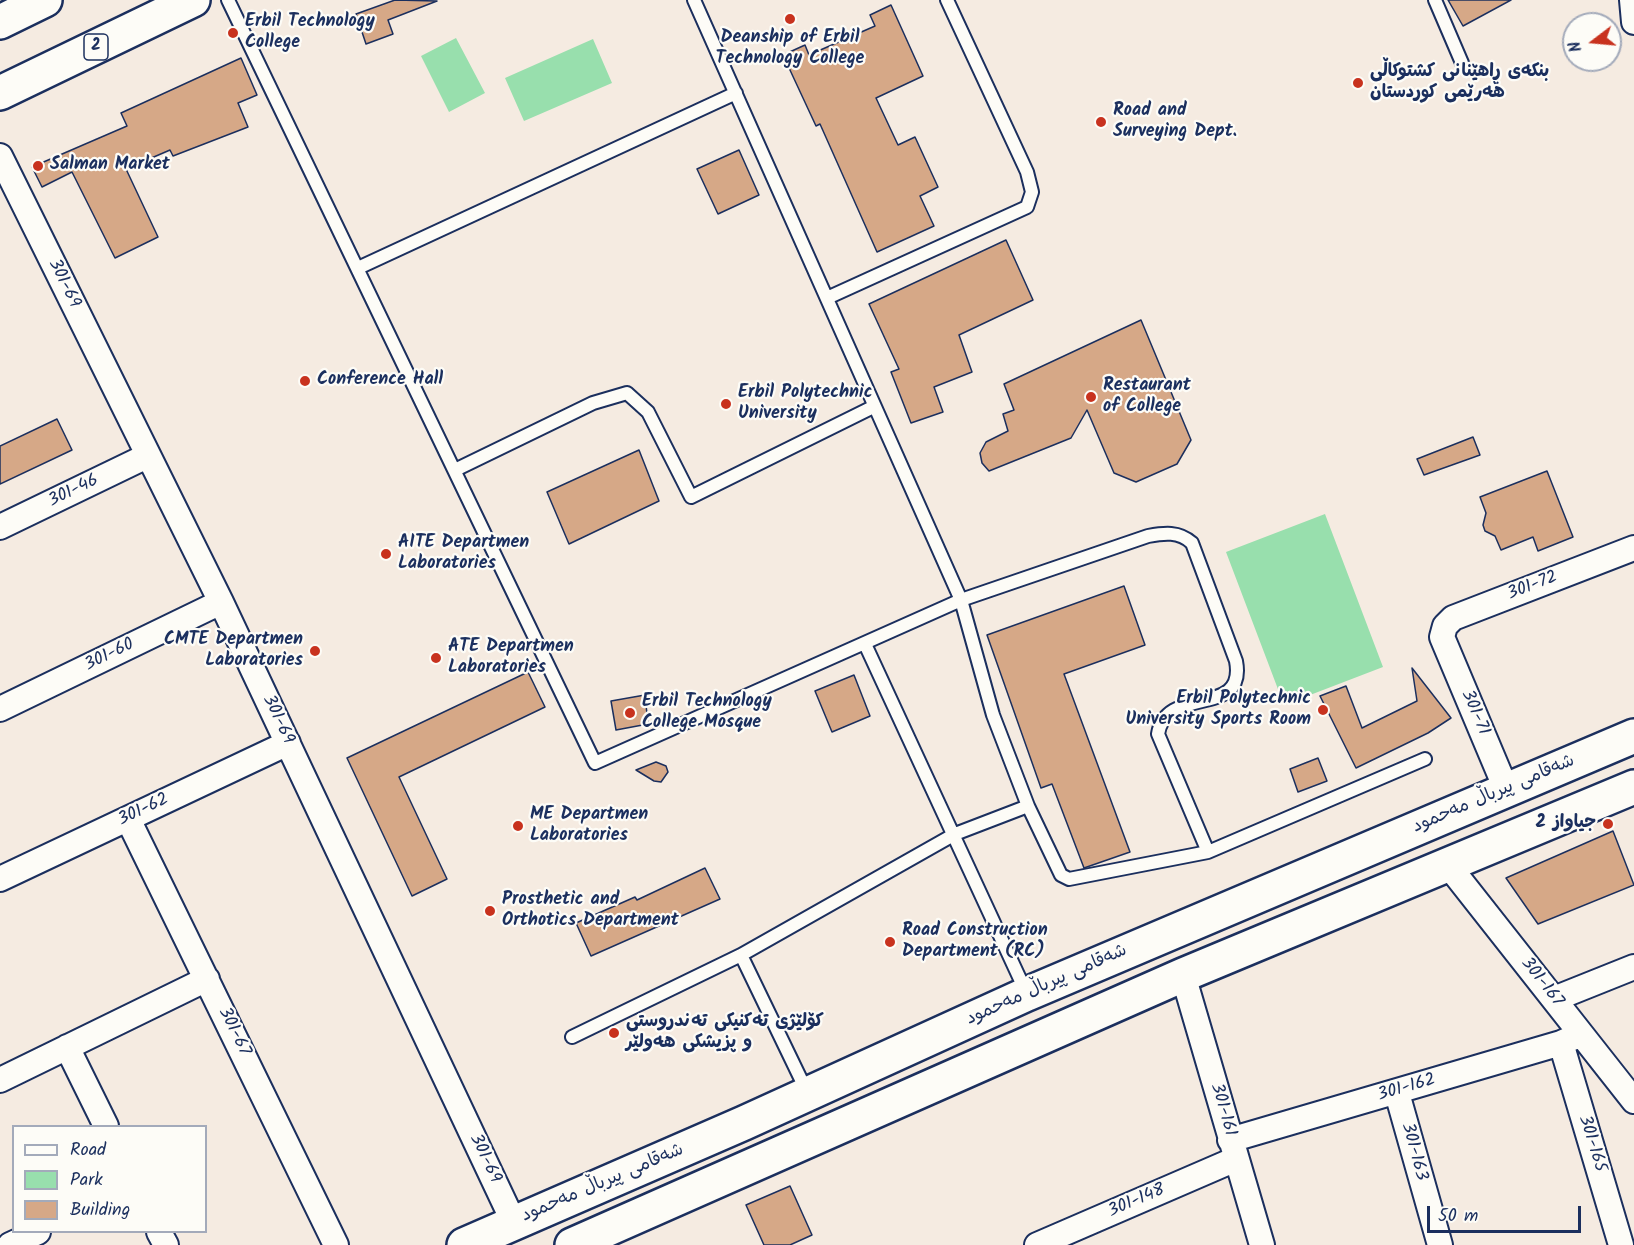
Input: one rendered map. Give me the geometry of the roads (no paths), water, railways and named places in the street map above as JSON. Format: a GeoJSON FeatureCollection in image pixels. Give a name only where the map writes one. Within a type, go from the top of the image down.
{"type":"FeatureCollection","features":[{"type":"Feature","properties":{"kind":"main road"},"geometry":{"type":"LineString","coordinates":[[0,22],[45,0]]}},
{"type":"Feature","properties":{"kind":"main road","name":"2"},"geometry":{"type":"LineString","coordinates":[[0,93],[192,0]]}},
{"type":"Feature","properties":{"kind":"main road","name":"شەقامی پیرباڵ مەحمود"},"geometry":{"type":"LineString","coordinates":[[464,1245],[808,1095],[1027,993],[1634,736]]}},
{"type":"Feature","properties":{"kind":"main road"},"geometry":{"type":"LineString","coordinates":[[572,1245],[1183,975],[1634,787]]}},
{"type":"Feature","properties":{"kind":"main road"},"geometry":{"type":"LineString","coordinates":[[744,1123],[761,1162]]}},
{"type":"Feature","properties":{"kind":"street","name":"301-69"},"geometry":{"type":"LineString","coordinates":[[0,156],[221,602],[514,1223]]}},
{"type":"Feature","properties":{"kind":"street","name":"301-46"},"geometry":{"type":"LineString","coordinates":[[0,527],[147,456]]}},
{"type":"Feature","properties":{"kind":"street","name":"301-72"},"geometry":{"type":"LineString","coordinates":[[1442,637],[1445,626],[1454,618],[1634,548]]}},
{"type":"Feature","properties":{"kind":"street","name":"301-60"},"geometry":{"type":"LineString","coordinates":[[0,709],[221,602]]}},
{"type":"Feature","properties":{"kind":"street","name":"301-71"},"geometry":{"type":"LineString","coordinates":[[1442,637],[1506,789]]}},
{"type":"Feature","properties":{"kind":"street","name":"301-62"},"geometry":{"type":"LineString","coordinates":[[0,879],[288,743]]}},
{"type":"Feature","properties":{"kind":"street","name":"301-67"},"geometry":{"type":"LineString","coordinates":[[128,819],[336,1245]]}},
{"type":"Feature","properties":{"kind":"street","name":"301-167"},"geometry":{"type":"LineString","coordinates":[[1448,865],[1554,999],[1571,1039],[1634,1101]]}},
{"type":"Feature","properties":{"kind":"street"},"geometry":{"type":"LineString","coordinates":[[1554,999],[1634,967]]}},
{"type":"Feature","properties":{"kind":"street","name":"301-161"},"geometry":{"type":"LineString","coordinates":[[1183,975],[1262,1245]]}},
{"type":"Feature","properties":{"kind":"street"},"geometry":{"type":"LineString","coordinates":[[0,1080],[207,979]]}},
{"type":"Feature","properties":{"kind":"street","name":"301-162"},"geometry":{"type":"LineString","coordinates":[[1233,1150],[1397,1093],[1571,1039]]}},
{"type":"Feature","properties":{"kind":"street","name":"301-165"},"geometry":{"type":"LineString","coordinates":[[1571,1039],[1624,1231]]}},
{"type":"Feature","properties":{"kind":"street"},"geometry":{"type":"LineString","coordinates":[[67,1047],[106,1125]]}},
{"type":"Feature","properties":{"kind":"street","name":"301-163"},"geometry":{"type":"LineString","coordinates":[[1397,1093],[1440,1245]]}},
{"type":"Feature","properties":{"kind":"street","name":"301-148"},"geometry":{"type":"LineString","coordinates":[[1037,1245],[1233,1150]]}},
{"type":"Feature","properties":{"kind":"street"},"geometry":{"type":"LineString","coordinates":[[10,1245],[36,1233]]}},
{"type":"Feature","properties":{"kind":"lane"},"geometry":{"type":"LineString","coordinates":[[228,0],[595,763],[961,600],[1148,536],[1174,534],[1185,537],[1191,543],[1236,661],[1238,676],[1237,682],[1229,691],[1167,714],[1160,722],[1158,734],[1208,852]]}},
{"type":"Feature","properties":{"kind":"lane"},"geometry":{"type":"LineString","coordinates":[[694,0],[873,407],[961,600],[993,715],[1028,806],[1062,875],[1069,879],[1208,852],[1425,759]]}},
{"type":"Feature","properties":{"kind":"lane"},"geometry":{"type":"LineString","coordinates":[[827,298],[1027,207],[1032,192],[1027,172],[947,0]]}},
{"type":"Feature","properties":{"kind":"lane"},"geometry":{"type":"LineString","coordinates":[[1435,0],[1462,63]]}},
{"type":"Feature","properties":{"kind":"lane"},"geometry":{"type":"LineString","coordinates":[[358,268],[736,93]]}},
{"type":"Feature","properties":{"kind":"lane"},"geometry":{"type":"LineString","coordinates":[[455,470],[593,403],[627,393],[648,412],[691,497],[873,407]]}},
{"type":"Feature","properties":{"kind":"lane"},"geometry":{"type":"LineString","coordinates":[[865,644],[1027,993]]}},
{"type":"Feature","properties":{"kind":"lane"},"geometry":{"type":"LineString","coordinates":[[572,1037],[741,955],[955,834],[1028,806]]}},
{"type":"Feature","properties":{"kind":"lane"},"geometry":{"type":"LineString","coordinates":[[741,955],[808,1095]]}},
{"type":"Feature","properties":{"kind":"place","name":"Deanship of Erbil Technology College"},"geometry":{"type":"Point","coordinates":[790,19]}},
{"type":"Feature","properties":{"kind":"place","name":"Erbil Technology College"},"geometry":{"type":"Point","coordinates":[233,33]}},
{"type":"Feature","properties":{"kind":"place","name":"بنکەی ڕاهێنانی کشتوکاڵی هەرێمی کوردستان"},"geometry":{"type":"Point","coordinates":[1358,83]}},
{"type":"Feature","properties":{"kind":"place","name":"Road and Surveying Dept."},"geometry":{"type":"Point","coordinates":[1101,122]}},
{"type":"Feature","properties":{"kind":"place","name":"Salman Market"},"geometry":{"type":"Point","coordinates":[38,166]}},
{"type":"Feature","properties":{"kind":"place","name":"Conference Hall"},"geometry":{"type":"Point","coordinates":[305,381]}},
{"type":"Feature","properties":{"kind":"place","name":"Restaurant of College"},"geometry":{"type":"Point","coordinates":[1091,397]}},
{"type":"Feature","properties":{"kind":"place","name":"Erbil Polytechnic University"},"geometry":{"type":"Point","coordinates":[726,404]}},
{"type":"Feature","properties":{"kind":"place","name":"AITE Departmen Laboratories"},"geometry":{"type":"Point","coordinates":[386,554]}},
{"type":"Feature","properties":{"kind":"place","name":"CMTE Departmen Laboratories"},"geometry":{"type":"Point","coordinates":[315,651]}},
{"type":"Feature","properties":{"kind":"place","name":"ATE Departmen Laboratories"},"geometry":{"type":"Point","coordinates":[436,658]}},
{"type":"Feature","properties":{"kind":"place","name":"Erbil Polytechnic University Sports Room"},"geometry":{"type":"Point","coordinates":[1323,710]}},
{"type":"Feature","properties":{"kind":"place","name":"Erbil Technology College Mosque"},"geometry":{"type":"Point","coordinates":[630,713]}},
{"type":"Feature","properties":{"kind":"place","name":"جیاواز 2"},"geometry":{"type":"Point","coordinates":[1608,824]}},
{"type":"Feature","properties":{"kind":"place","name":"ME Departmen Laboratories"},"geometry":{"type":"Point","coordinates":[518,826]}},
{"type":"Feature","properties":{"kind":"place","name":"Prosthetic and Orthotics Department"},"geometry":{"type":"Point","coordinates":[490,911]}},
{"type":"Feature","properties":{"kind":"place","name":"Road Construction Department (RC)"},"geometry":{"type":"Point","coordinates":[890,942]}},
{"type":"Feature","properties":{"kind":"place","name":"کۆلێژی تەکنیکی تەندروستی و پزیشکی هەولێر"},"geometry":{"type":"Point","coordinates":[614,1033]}}]}
